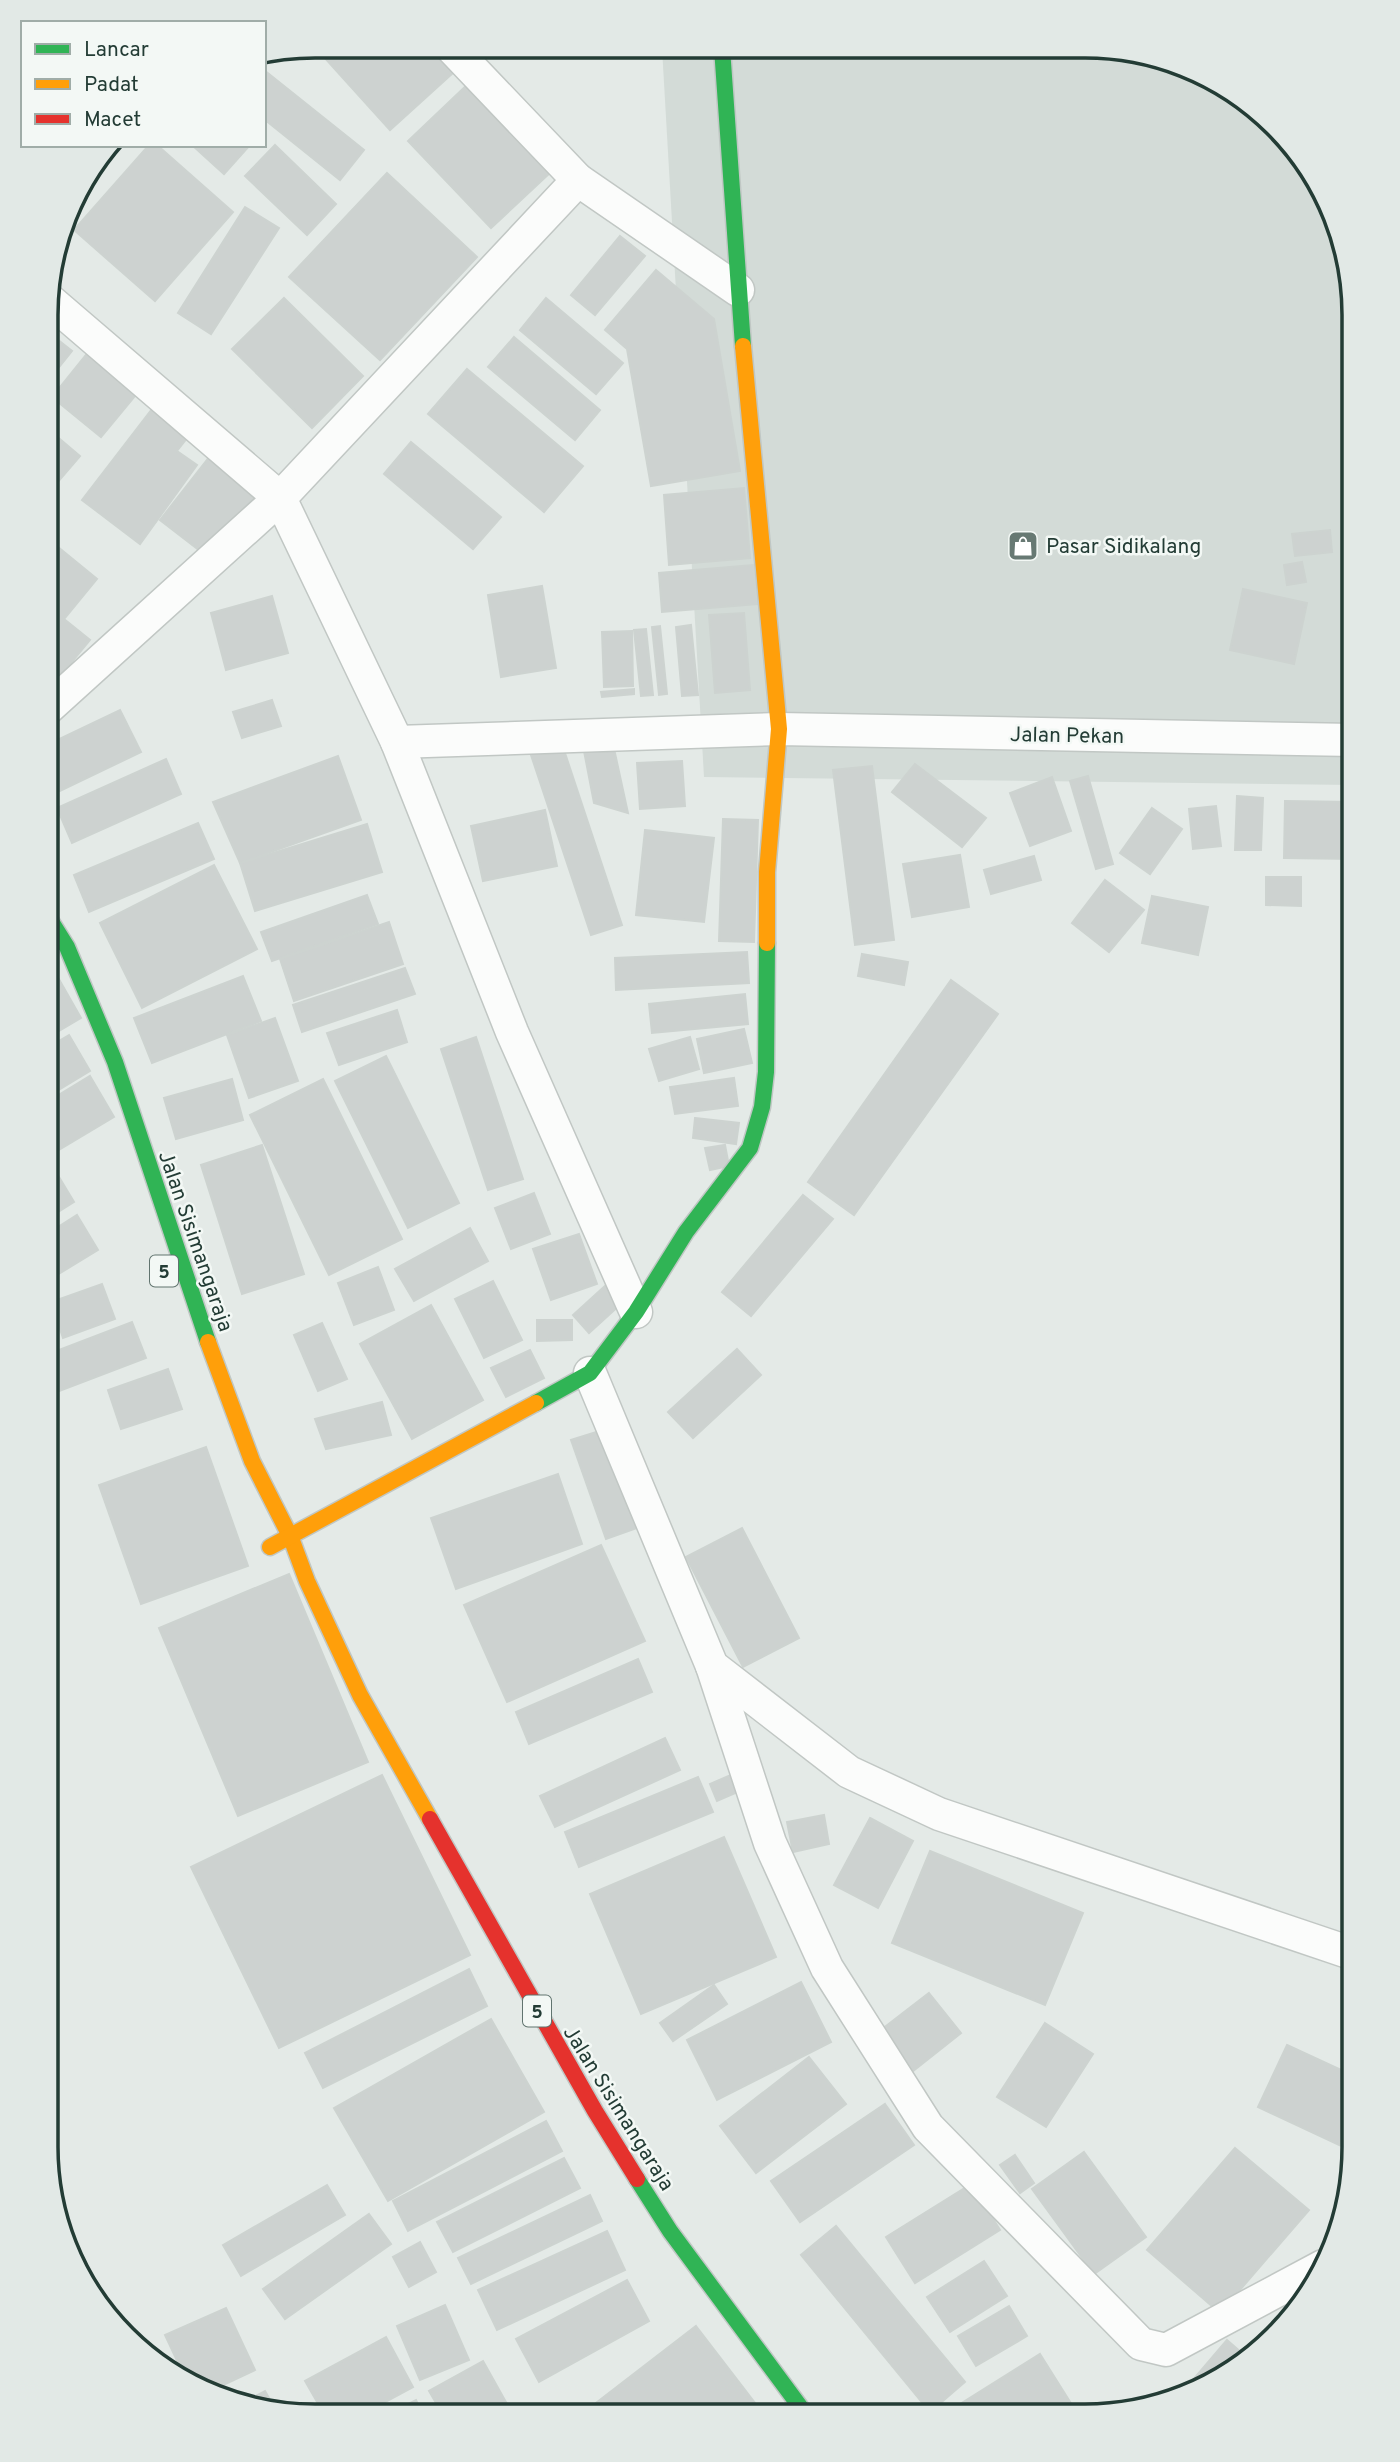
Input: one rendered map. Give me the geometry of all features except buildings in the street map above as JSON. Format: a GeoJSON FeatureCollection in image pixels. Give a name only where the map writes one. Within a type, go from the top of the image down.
{"type":"FeatureCollection","features":[{"type":"Feature","properties":{"kind":"main road"},"geometry":{"type":"LineString","coordinates":[[291,1538],[590,1373],[636,1312],[686,1232],[750,1147],[762,1107],[766,1072],[767,872],[779,729],[738,290],[723,58]]}},
{"type":"Feature","properties":{"kind":"main road","name":"Jalan Sisimangaraja"},"geometry":{"type":"LineString","coordinates":[[58,960],[115,1062],[220,1377],[252,1461],[291,1538],[307,1581],[360,1695],[567,2064],[670,2231],[798,2404]]}},
{"type":"Feature","properties":{"kind":"main road","name":"Jalan Sisimangaraja"},"geometry":{"type":"LineString","coordinates":[[58,962],[80,1011],[120,1121],[131,1163]]}},
{"type":"Feature","properties":{"kind":"main road","name":"Jalan Sisimangaraja"},"geometry":{"type":"LineString","coordinates":[[291,1538],[267,1541],[307,1581]]}},
{"type":"Feature","properties":{"kind":"street"},"geometry":{"type":"LineString","coordinates":[[461,58],[578,180],[738,290]]}},
{"type":"Feature","properties":{"kind":"street"},"geometry":{"type":"LineString","coordinates":[[58,699],[280,498],[578,180]]}},
{"type":"Feature","properties":{"kind":"street"},"geometry":{"type":"LineString","coordinates":[[58,308],[280,498],[397,742],[512,1032],[636,1312]]}},
{"type":"Feature","properties":{"kind":"street","name":"Jalan Pekan"},"geometry":{"type":"LineString","coordinates":[[397,742],[779,729],[1342,740]]}},
{"type":"Feature","properties":{"kind":"street"},"geometry":{"type":"LineString","coordinates":[[590,1373],[712,1667],[770,1843],[827,1968],[928,2127],[1140,2344],[1166,2350],[1309,2273]]}},
{"type":"Feature","properties":{"kind":"street"},"geometry":{"type":"LineString","coordinates":[[712,1667],[849,1772],[939,1814],[1342,1950]]}},
{"type":"Feature","properties":{"kind":"shaded area","name":"Pasar Sidikalang"},"geometry":{"type":"Polygon","coordinates":[[[663,58],[1102,58],[1135,63],[1184,77],[1214,92],[1242,111],[1278,145],[1308,186],[1329,232],[1340,281],[1342,785],[704,777],[663,58]]]}},
{"type":"Feature","properties":{"kind":"traffic: fast"},"geometry":{"type":"LineString","coordinates":[[723,58],[743,346]]}},
{"type":"Feature","properties":{"kind":"traffic: fast"},"geometry":{"type":"LineString","coordinates":[[58,933],[67,947],[115,1062],[208,1342]]}},
{"type":"Feature","properties":{"kind":"traffic: fast"},"geometry":{"type":"LineString","coordinates":[[536,1403],[590,1373],[636,1312],[686,1232],[750,1148],[762,1107],[766,1072],[767,943]]}},
{"type":"Feature","properties":{"kind":"traffic: fast"},"geometry":{"type":"LineString","coordinates":[[637,2179],[670,2231],[798,2404]]}},
{"type":"Feature","properties":{"kind":"traffic: slow"},"geometry":{"type":"LineString","coordinates":[[743,346],[779,729],[767,872],[767,943]]}},
{"type":"Feature","properties":{"kind":"traffic: slow"},"geometry":{"type":"LineString","coordinates":[[208,1342],[252,1461],[291,1538],[307,1581],[360,1695],[430,1819]]}},
{"type":"Feature","properties":{"kind":"traffic: slow"},"geometry":{"type":"LineString","coordinates":[[270,1547],[536,1403]]}},
{"type":"Feature","properties":{"kind":"traffic: jam"},"geometry":{"type":"LineString","coordinates":[[430,1819],[595,2111],[637,2179]]}},
{"type":"Feature","properties":{"kind":"place","name":"Pasar Sidikalang"},"geometry":{"type":"Point","coordinates":[1023,546]}}]}
